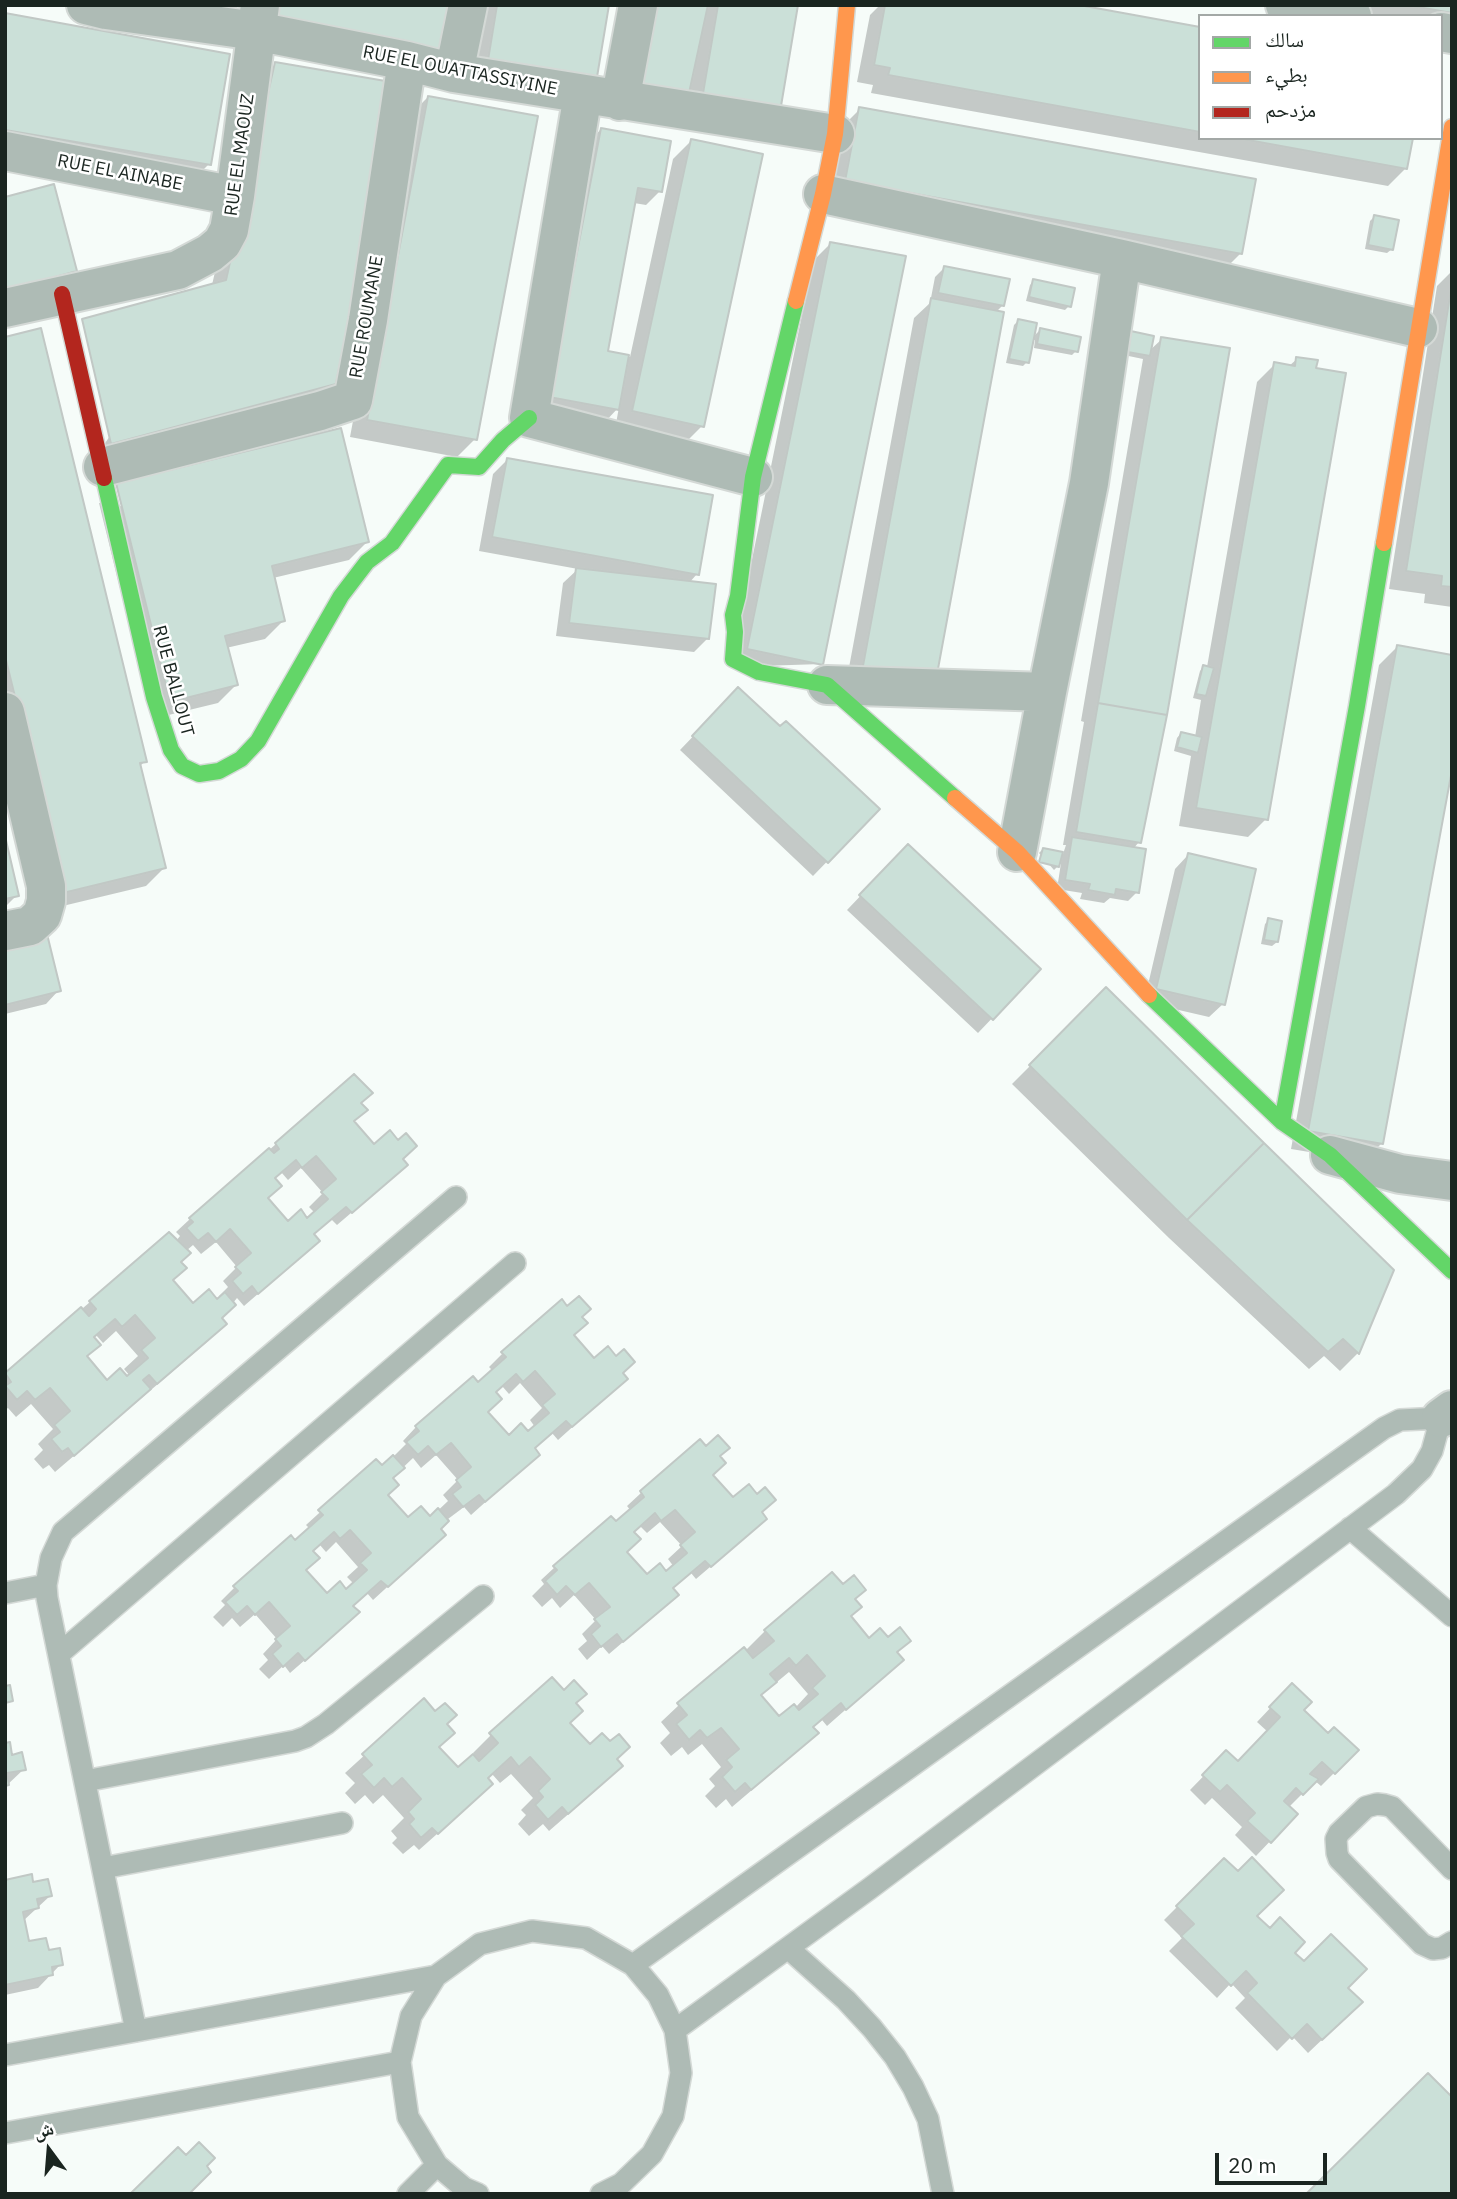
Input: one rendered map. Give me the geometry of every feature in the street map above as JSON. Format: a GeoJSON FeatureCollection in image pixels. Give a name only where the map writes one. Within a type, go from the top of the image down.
{"type":"FeatureCollection","features":[{"type":"Feature","properties":{"kind":"street"},"geometry":{"type":"LineString","coordinates":[[454,73],[468,5]]}},
{"type":"Feature","properties":{"kind":"street"},"geometry":{"type":"LineString","coordinates":[[621,101],[638,5]]}},
{"type":"Feature","properties":{"kind":"street"},"geometry":{"type":"LineString","coordinates":[[847,5],[835,134],[823,194],[752,477],[738,596],[733,615],[736,632],[733,659],[759,672],[827,685],[1047,692]]}},
{"type":"Feature","properties":{"kind":"street"},"geometry":{"type":"LineString","coordinates":[[1285,5],[1340,14]]}},
{"type":"Feature","properties":{"kind":"street","name":"RUE EL OUATTASSIYINE"},"geometry":{"type":"LineString","coordinates":[[100,7],[258,18],[454,73],[835,134]]}},
{"type":"Feature","properties":{"kind":"street","name":"RUE EL MAOUZ"},"geometry":{"type":"LineString","coordinates":[[5,308],[178,270],[210,253],[222,243],[229,230],[235,196],[258,18]]}},
{"type":"Feature","properties":{"kind":"street","name":"RUE ROUMANE"},"geometry":{"type":"LineString","coordinates":[[103,467],[353,400],[408,61]]}},
{"type":"Feature","properties":{"kind":"street"},"geometry":{"type":"LineString","coordinates":[[583,94],[529,418],[752,477]]}},
{"type":"Feature","properties":{"kind":"street"},"geometry":{"type":"LineString","coordinates":[[1282,1122],[1357,706],[1452,127]]}},
{"type":"Feature","properties":{"kind":"street","name":"RUE EL AINABE"},"geometry":{"type":"LineString","coordinates":[[5,150],[235,196]]}},
{"type":"Feature","properties":{"kind":"street"},"geometry":{"type":"LineString","coordinates":[[823,194],[1122,259],[1418,328]]}},
{"type":"Feature","properties":{"kind":"street"},"geometry":{"type":"LineString","coordinates":[[1017,852],[1089,483],[1122,259]]}},
{"type":"Feature","properties":{"kind":"street","name":"RUE BALLOUT"},"geometry":{"type":"LineString","coordinates":[[62,294],[154,697],[171,750],[182,766],[199,774],[219,771],[241,759],[258,741],[341,596],[367,562],[392,543],[448,465],[480,467],[503,440],[529,418]]}},
{"type":"Feature","properties":{"kind":"street"},"geometry":{"type":"LineString","coordinates":[[827,685],[1017,852],[1154,1001],[1282,1122],[1330,1156],[1452,1271]]}},
{"type":"Feature","properties":{"kind":"street"},"geometry":{"type":"LineString","coordinates":[[5,712],[47,894],[42,915],[30,926],[5,931]]}},
{"type":"Feature","properties":{"kind":"street"},"geometry":{"type":"LineString","coordinates":[[1330,1156],[1400,1174],[1452,1181]]}},
{"type":"Feature","properties":{"kind":"lane"},"geometry":{"type":"LineString","coordinates":[[136,2031],[46,1585],[51,1558],[63,1532],[456,1197]]}},
{"type":"Feature","properties":{"kind":"lane"},"geometry":{"type":"LineString","coordinates":[[59,1654],[515,1263]]}},
{"type":"Feature","properties":{"kind":"lane"},"geometry":{"type":"LineString","coordinates":[[633,1965],[1384,1428],[1400,1420],[1446,1414],[1422,1469],[1396,1494],[675,2030]]}},
{"type":"Feature","properties":{"kind":"lane"},"geometry":{"type":"LineString","coordinates":[[1350,1528],[1452,1616]]}},
{"type":"Feature","properties":{"kind":"lane"},"geometry":{"type":"LineString","coordinates":[[5,1592],[46,1585]]}},
{"type":"Feature","properties":{"kind":"lane"},"geometry":{"type":"LineString","coordinates":[[85,1781],[306,1737],[326,1724],[484,1596]]}},
{"type":"Feature","properties":{"kind":"lane"},"geometry":{"type":"LineString","coordinates":[[1452,1869],[1392,1807],[1385,1805],[1366,1807],[1336,1839],[1339,1859],[1422,1944],[1433,1949],[1442,1948],[1452,1942]]}},
{"type":"Feature","properties":{"kind":"lane"},"geometry":{"type":"LineString","coordinates":[[103,1868],[342,1823]]}},
{"type":"Feature","properties":{"kind":"lane"},"geometry":{"type":"LineString","coordinates":[[478,2194],[464,2188],[437,2165],[408,2118],[400,2062],[411,2016],[436,1976],[480,1944],[532,1930],[586,1938],[633,1965],[658,1994],[675,2030],[681,2073],[673,2116],[652,2154],[621,2184],[601,2194]]}},
{"type":"Feature","properties":{"kind":"lane"},"geometry":{"type":"LineString","coordinates":[[788,1948],[846,2000],[895,2057],[928,2119],[943,2194]]}},
{"type":"Feature","properties":{"kind":"lane"},"geometry":{"type":"LineString","coordinates":[[5,2055],[436,1976]]}},
{"type":"Feature","properties":{"kind":"lane"},"geometry":{"type":"LineString","coordinates":[[9,2136],[400,2062]]}},
{"type":"Feature","properties":{"kind":"lane"},"geometry":{"type":"LineString","coordinates":[[408,2194],[437,2165]]}},
{"type":"Feature","properties":{"kind":"building"},"geometry":{"type":"Polygon","coordinates":[[[277,5],[456,5],[448,54],[274,24],[277,5]]]}},
{"type":"Feature","properties":{"kind":"building"},"geometry":{"type":"Polygon","coordinates":[[[497,5],[609,5],[597,77],[488,60],[497,5]]]}},
{"type":"Feature","properties":{"kind":"building"},"geometry":{"type":"Polygon","coordinates":[[[652,5],[708,5],[688,98],[635,87],[652,5]]]}},
{"type":"Feature","properties":{"kind":"building"},"geometry":{"type":"Polygon","coordinates":[[[718,5],[798,5],[780,112],[702,99],[718,5]]]}},
{"type":"Feature","properties":{"kind":"building"},"geometry":{"type":"Polygon","coordinates":[[[885,5],[1079,5],[1198,27],[1198,132],[888,75],[890,68],[874,65],[885,5]]]}},
{"type":"Feature","properties":{"kind":"building"},"geometry":{"type":"Polygon","coordinates":[[[1407,5],[1452,5],[1452,13],[1407,5]]]}},
{"type":"Feature","properties":{"kind":"building"},"geometry":{"type":"Polygon","coordinates":[[[5,13],[230,54],[211,165],[5,130],[5,13]]]}},
{"type":"Feature","properties":{"kind":"building"},"geometry":{"type":"Polygon","coordinates":[[[275,62],[397,83],[336,384],[111,444],[82,319],[226,280],[275,62]]]}},
{"type":"Feature","properties":{"kind":"building"},"geometry":{"type":"Polygon","coordinates":[[[428,96],[538,116],[477,440],[367,420],[428,96]]]}},
{"type":"Feature","properties":{"kind":"building"},"geometry":{"type":"Polygon","coordinates":[[[859,107],[1256,179],[1242,254],[845,181],[859,107]]]}},
{"type":"Feature","properties":{"kind":"building"},"geometry":{"type":"Polygon","coordinates":[[[601,128],[671,141],[662,192],[638,188],[608,351],[629,355],[619,410],[549,397],[601,128]]]}},
{"type":"Feature","properties":{"kind":"building"},"geometry":{"type":"Polygon","coordinates":[[[691,139],[763,154],[704,427],[632,411],[691,139]]]}},
{"type":"Feature","properties":{"kind":"building"},"geometry":{"type":"Polygon","coordinates":[[[1248,140],[1413,140],[1407,169],[1248,140]]]}},
{"type":"Feature","properties":{"kind":"building"},"geometry":{"type":"Polygon","coordinates":[[[54,184],[77,271],[5,291],[5,197],[54,184]]]}},
{"type":"Feature","properties":{"kind":"building"},"geometry":{"type":"Polygon","coordinates":[[[1374,215],[1399,220],[1393,250],[1368,245],[1374,215]]]}},
{"type":"Feature","properties":{"kind":"building"},"geometry":{"type":"Polygon","coordinates":[[[830,242],[906,256],[823,665],[747,649],[830,242]]]}},
{"type":"Feature","properties":{"kind":"building"},"geometry":{"type":"Polygon","coordinates":[[[944,266],[1010,279],[1004,306],[938,293],[944,266]]]}},
{"type":"Feature","properties":{"kind":"building"},"geometry":{"type":"Polygon","coordinates":[[[1033,279],[1075,288],[1071,307],[1029,297],[1033,279]]]}},
{"type":"Feature","properties":{"kind":"building"},"geometry":{"type":"Polygon","coordinates":[[[1452,283],[1452,587],[1441,586],[1442,576],[1406,571],[1452,283]]]}},
{"type":"Feature","properties":{"kind":"building"},"geometry":{"type":"Polygon","coordinates":[[[931,298],[1004,312],[935,685],[862,671],[931,298]]]}},
{"type":"Feature","properties":{"kind":"building"},"geometry":{"type":"Polygon","coordinates":[[[1018,319],[1037,323],[1029,363],[1009,359],[1018,319]]]}},
{"type":"Feature","properties":{"kind":"building"},"geometry":{"type":"Polygon","coordinates":[[[41,328],[147,762],[140,763],[166,868],[63,893],[5,656],[5,337],[41,328]]]}},
{"type":"Feature","properties":{"kind":"building"},"geometry":{"type":"Polygon","coordinates":[[[1040,328],[1081,337],[1078,352],[1037,344],[1040,328]]]}},
{"type":"Feature","properties":{"kind":"building"},"geometry":{"type":"Polygon","coordinates":[[[1126,330],[1154,336],[1150,356],[1122,351],[1126,330]]]}},
{"type":"Feature","properties":{"kind":"building"},"geometry":{"type":"Polygon","coordinates":[[[1161,337],[1230,348],[1167,715],[1098,703],[1161,337]]]}},
{"type":"Feature","properties":{"kind":"building"},"geometry":{"type":"Polygon","coordinates":[[[1296,357],[1318,360],[1316,368],[1346,373],[1268,820],[1196,808],[1274,362],[1295,366],[1296,357]]]}},
{"type":"Feature","properties":{"kind":"building"},"geometry":{"type":"Polygon","coordinates":[[[341,428],[369,542],[272,566],[285,621],[225,636],[238,685],[170,702],[116,483],[341,428]]]}},
{"type":"Feature","properties":{"kind":"building"},"geometry":{"type":"Polygon","coordinates":[[[507,458],[713,495],[699,575],[492,537],[507,458]]]}},
{"type":"Feature","properties":{"kind":"building"},"geometry":{"type":"Polygon","coordinates":[[[576,568],[716,584],[709,639],[569,623],[576,568]]]}},
{"type":"Feature","properties":{"kind":"building"},"geometry":{"type":"Polygon","coordinates":[[[1397,645],[1452,655],[1452,770],[1383,1144],[1308,1131],[1397,645]]]}},
{"type":"Feature","properties":{"kind":"building"},"geometry":{"type":"Polygon","coordinates":[[[1203,665],[1214,668],[1206,696],[1196,694],[1203,665]]]}},
{"type":"Feature","properties":{"kind":"building"},"geometry":{"type":"Polygon","coordinates":[[[738,687],[780,726],[786,721],[880,809],[828,863],[692,736],[738,687]]]}},
{"type":"Feature","properties":{"kind":"building"},"geometry":{"type":"Polygon","coordinates":[[[1098,703],[1167,715],[1141,843],[1076,832],[1098,703]]]}},
{"type":"Feature","properties":{"kind":"building"},"geometry":{"type":"Polygon","coordinates":[[[1181,732],[1202,737],[1198,753],[1177,747],[1181,732]]]}},
{"type":"Feature","properties":{"kind":"building"},"geometry":{"type":"Polygon","coordinates":[[[5,836],[19,896],[5,899],[5,836]]]}},
{"type":"Feature","properties":{"kind":"building"},"geometry":{"type":"Polygon","coordinates":[[[1072,837],[1146,849],[1139,893],[1116,889],[1115,895],[1088,890],[1090,884],[1065,880],[1072,837]]]}},
{"type":"Feature","properties":{"kind":"building"},"geometry":{"type":"Polygon","coordinates":[[[908,844],[1041,969],[993,1020],[859,895],[908,844]]]}},
{"type":"Feature","properties":{"kind":"building"},"geometry":{"type":"Polygon","coordinates":[[[1043,848],[1063,852],[1059,867],[1039,862],[1043,848]]]}},
{"type":"Feature","properties":{"kind":"building"},"geometry":{"type":"Polygon","coordinates":[[[1188,853],[1256,869],[1225,1005],[1156,989],[1188,853]]]}},
{"type":"Feature","properties":{"kind":"building"},"geometry":{"type":"Polygon","coordinates":[[[1268,918],[1282,921],[1278,942],[1264,940],[1268,918]]]}},
{"type":"Feature","properties":{"kind":"building"},"geometry":{"type":"Polygon","coordinates":[[[47,934],[61,991],[5,1005],[5,945],[47,934]]]}},
{"type":"Feature","properties":{"kind":"building"},"geometry":{"type":"Polygon","coordinates":[[[1106,987],[1264,1143],[1187,1220],[1029,1065],[1106,987]]]}},
{"type":"Feature","properties":{"kind":"building"},"geometry":{"type":"Polygon","coordinates":[[[354,1074],[373,1093],[361,1103],[368,1110],[354,1121],[374,1144],[390,1130],[398,1140],[406,1133],[417,1146],[403,1159],[408,1165],[352,1213],[346,1207],[314,1234],[320,1241],[258,1294],[252,1286],[243,1294],[232,1281],[241,1273],[235,1267],[251,1253],[230,1229],[216,1242],[208,1233],[198,1241],[186,1228],[193,1222],[189,1218],[269,1148],[274,1153],[279,1149],[275,1143],[354,1074]],[[316,1156],[302,1168],[296,1160],[275,1178],[282,1186],[268,1198],[288,1221],[301,1209],[307,1218],[328,1199],[321,1192],[336,1179],[316,1156]]]}},
{"type":"Feature","properties":{"kind":"building"},"geometry":{"type":"Polygon","coordinates":[[[1264,1143],[1394,1270],[1359,1354],[1343,1339],[1328,1352],[1187,1220],[1264,1143]]]}},
{"type":"Feature","properties":{"kind":"building"},"geometry":{"type":"Polygon","coordinates":[[[169,1232],[191,1253],[181,1262],[187,1268],[173,1280],[193,1303],[209,1289],[217,1299],[225,1292],[236,1305],[222,1318],[227,1324],[157,1384],[149,1375],[143,1380],[151,1389],[74,1456],[68,1448],[62,1452],[51,1439],[60,1432],[54,1425],[70,1411],[50,1388],[35,1400],[27,1391],[17,1400],[5,1386],[11,1382],[5,1373],[81,1307],[89,1316],[96,1309],[89,1301],[169,1232]],[[135,1315],[122,1327],[115,1319],[94,1337],[101,1345],[87,1356],[107,1380],[120,1368],[127,1376],[148,1358],[141,1350],[155,1338],[135,1315]]]}},
{"type":"Feature","properties":{"kind":"building"},"geometry":{"type":"Polygon","coordinates":[[[579,1296],[591,1309],[582,1317],[588,1323],[574,1335],[594,1358],[608,1346],[616,1356],[624,1349],[635,1362],[623,1373],[628,1379],[572,1427],[566,1421],[535,1448],[540,1455],[485,1502],[479,1495],[463,1507],[452,1494],[461,1487],[456,1480],[471,1467],[451,1443],[436,1455],[428,1446],[418,1455],[406,1442],[419,1431],[415,1426],[473,1376],[478,1382],[506,1357],[501,1352],[562,1299],[567,1306],[579,1296]],[[535,1371],[523,1382],[516,1374],[496,1392],[502,1399],[488,1412],[509,1435],[521,1423],[528,1431],[549,1413],[542,1405],[555,1394],[535,1371]]]}},
{"type":"Feature","properties":{"kind":"building"},"geometry":{"type":"Polygon","coordinates":[[[718,1435],[730,1448],[720,1456],[726,1463],[713,1475],[733,1497],[749,1484],[757,1494],[765,1487],[776,1500],[762,1512],[767,1519],[711,1567],[705,1561],[673,1588],[679,1595],[623,1642],[617,1634],[601,1647],[591,1634],[600,1626],[594,1619],[610,1607],[589,1583],[575,1595],[566,1586],[557,1595],[545,1581],[557,1570],[553,1566],[611,1516],[616,1521],[644,1497],[640,1491],[700,1439],[706,1446],[718,1435]],[[675,1510],[661,1521],[655,1513],[634,1532],[641,1539],[627,1552],[647,1574],[660,1563],[666,1571],[687,1553],[680,1545],[695,1532],[675,1510]]]}},
{"type":"Feature","properties":{"kind":"building"},"geometry":{"type":"Polygon","coordinates":[[[393,1455],[405,1468],[393,1478],[399,1485],[388,1495],[408,1517],[421,1506],[430,1516],[438,1508],[449,1521],[441,1529],[446,1535],[388,1587],[381,1581],[353,1606],[360,1612],[305,1661],[298,1653],[283,1667],[272,1654],[281,1646],[275,1639],[290,1626],[269,1602],[255,1615],[247,1606],[237,1615],[225,1602],[238,1591],[233,1586],[291,1535],[295,1540],[323,1515],[318,1510],[376,1459],[382,1465],[393,1455]],[[350,1530],[340,1539],[334,1532],[313,1551],[320,1558],[306,1570],[327,1593],[340,1581],[346,1589],[367,1570],[360,1563],[371,1553],[350,1530]]]}},
{"type":"Feature","properties":{"kind":"building"},"geometry":{"type":"Polygon","coordinates":[[[832,1572],[843,1584],[854,1575],[866,1590],[855,1599],[862,1607],[851,1616],[869,1638],[880,1628],[888,1637],[900,1627],[911,1641],[897,1652],[904,1660],[846,1710],[841,1703],[813,1727],[819,1733],[751,1790],[745,1783],[735,1792],[722,1777],[732,1767],[726,1760],[739,1749],[721,1728],[707,1738],[700,1730],[689,1740],[676,1724],[687,1715],[677,1703],[744,1647],[753,1658],[774,1641],[764,1630],[832,1572]],[[807,1655],[796,1666],[789,1658],[770,1674],[777,1682],[761,1695],[779,1716],[794,1704],[799,1710],[818,1694],[812,1688],[825,1676],[807,1655]]]}},
{"type":"Feature","properties":{"kind":"building"},"geometry":{"type":"Polygon","coordinates":[[[552,1677],[564,1690],[574,1680],[587,1694],[576,1703],[583,1711],[570,1723],[590,1744],[602,1733],[610,1741],[619,1734],[630,1747],[617,1759],[623,1766],[568,1814],[562,1807],[548,1820],[535,1805],[543,1797],[538,1791],[550,1779],[530,1757],[519,1767],[511,1757],[488,1778],[493,1784],[438,1834],[432,1828],[421,1838],[409,1824],[414,1819],[408,1812],[421,1799],[402,1778],[392,1787],[384,1778],[374,1788],[361,1774],[372,1765],[362,1754],[424,1698],[435,1711],[445,1703],[457,1715],[447,1724],[455,1733],[439,1747],[458,1767],[473,1754],[479,1761],[498,1743],[489,1733],[552,1677]]]}},
{"type":"Feature","properties":{"kind":"building"},"geometry":{"type":"Polygon","coordinates":[[[1292,1683],[1312,1702],[1304,1710],[1328,1733],[1334,1727],[1359,1750],[1335,1774],[1322,1762],[1310,1774],[1319,1779],[1303,1795],[1296,1788],[1284,1801],[1298,1814],[1271,1843],[1247,1821],[1255,1813],[1227,1785],[1220,1792],[1202,1775],[1226,1750],[1238,1761],[1280,1717],[1269,1707],[1292,1683]]]}},
{"type":"Feature","properties":{"kind":"building"},"geometry":{"type":"Polygon","coordinates":[[[10,1685],[13,1701],[5,1703],[5,1686],[10,1685]]]}},
{"type":"Feature","properties":{"kind":"building"},"geometry":{"type":"Polygon","coordinates":[[[10,1742],[12,1755],[22,1752],[26,1770],[7,1773],[9,1785],[5,1786],[5,1743],[10,1742]]]}},
{"type":"Feature","properties":{"kind":"building"},"geometry":{"type":"Polygon","coordinates":[[[1252,1857],[1284,1890],[1257,1916],[1270,1928],[1280,1917],[1305,1942],[1295,1953],[1304,1961],[1331,1934],[1367,1969],[1348,1988],[1363,2002],[1322,2040],[1307,2024],[1292,2039],[1247,1993],[1257,1983],[1246,1971],[1231,1986],[1181,1936],[1194,1924],[1176,1906],[1224,1858],[1238,1871],[1252,1857]]]}},
{"type":"Feature","properties":{"kind":"building"},"geometry":{"type":"Polygon","coordinates":[[[32,1874],[33,1882],[48,1879],[52,1896],[37,1899],[39,1908],[23,1912],[29,1941],[46,1938],[49,1950],[60,1948],[63,1965],[52,1967],[53,1975],[5,1985],[5,1880],[32,1874]]]}},
{"type":"Feature","properties":{"kind":"building"},"geometry":{"type":"Polygon","coordinates":[[[1428,2073],[1452,2097],[1452,2191],[1449,2194],[1306,2194],[1428,2073]]]}},
{"type":"Feature","properties":{"kind":"building"},"geometry":{"type":"Polygon","coordinates":[[[199,2142],[215,2158],[207,2166],[211,2172],[189,2194],[130,2194],[178,2147],[186,2155],[199,2142]]]}},
{"type":"Feature","properties":{"kind":"traffic: fast"},"geometry":{"type":"LineString","coordinates":[[796,301],[753,477],[738,596],[733,615],[733,659],[759,672],[827,685],[955,798]]}},
{"type":"Feature","properties":{"kind":"traffic: fast"},"geometry":{"type":"LineString","coordinates":[[104,478],[154,697],[171,750],[182,766],[199,774],[219,771],[241,759],[258,741],[341,596],[367,562],[392,543],[448,465],[479,467],[503,440],[529,418]]}},
{"type":"Feature","properties":{"kind":"traffic: fast"},"geometry":{"type":"LineString","coordinates":[[1282,1122],[1384,543]]}},
{"type":"Feature","properties":{"kind":"traffic: fast"},"geometry":{"type":"LineString","coordinates":[[1149,995],[1282,1122],[1330,1155],[1452,1271]]}},
{"type":"Feature","properties":{"kind":"traffic: slow"},"geometry":{"type":"LineString","coordinates":[[796,301],[835,134],[847,5]]}},
{"type":"Feature","properties":{"kind":"traffic: slow"},"geometry":{"type":"LineString","coordinates":[[1384,543],[1452,127]]}},
{"type":"Feature","properties":{"kind":"traffic: slow"},"geometry":{"type":"LineString","coordinates":[[955,798],[1017,852],[1149,995]]}},
{"type":"Feature","properties":{"kind":"traffic: jam"},"geometry":{"type":"LineString","coordinates":[[62,294],[104,478]]}}]}
